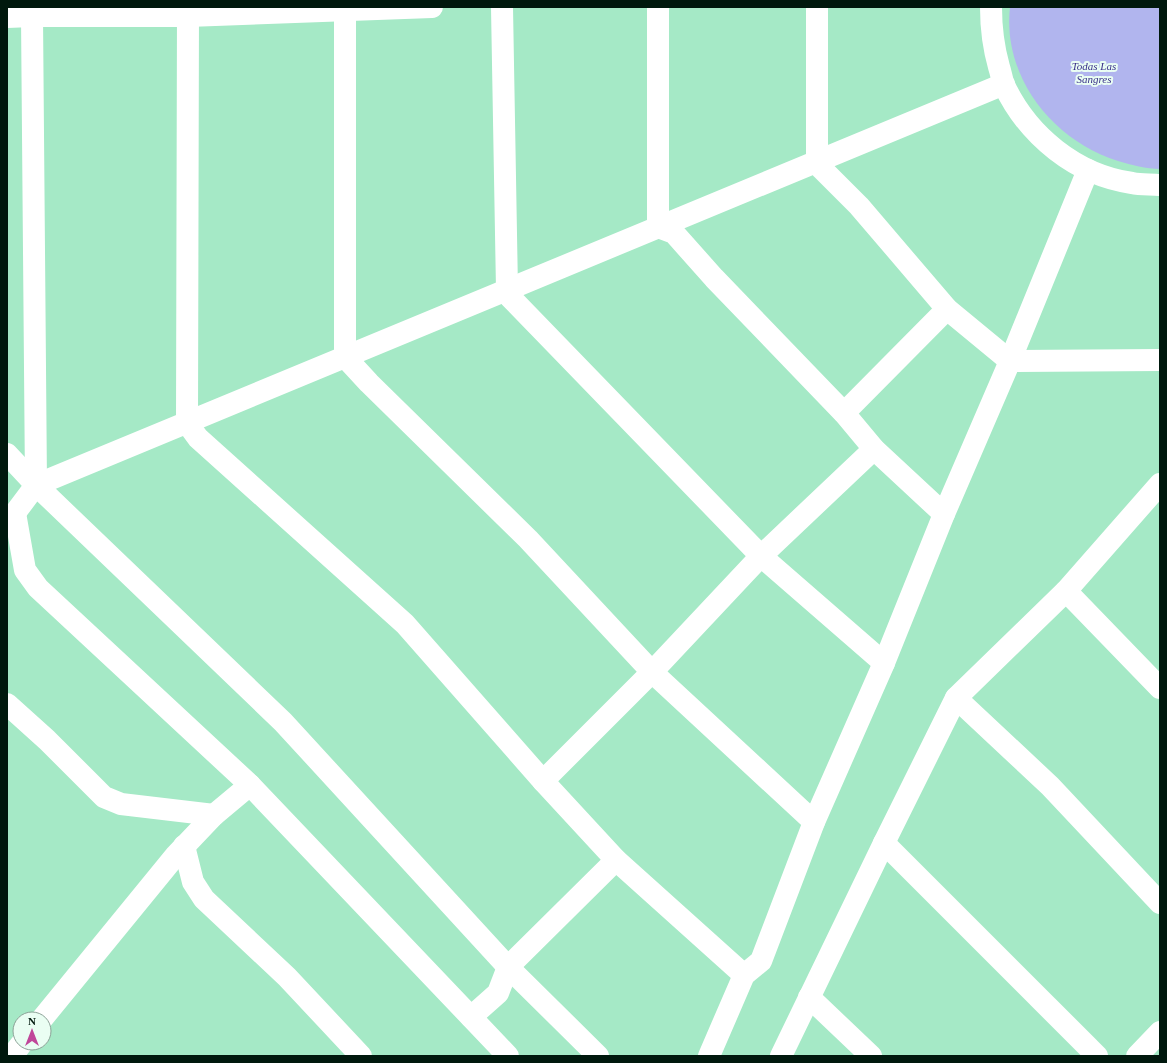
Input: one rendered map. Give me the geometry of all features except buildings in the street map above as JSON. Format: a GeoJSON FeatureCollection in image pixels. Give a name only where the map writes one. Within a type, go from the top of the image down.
{"type":"FeatureCollection","features":[{"type":"Feature","properties":{"kind":"street"},"geometry":{"type":"LineString","coordinates":[[7,17],[432,7]]}},
{"type":"Feature","properties":{"kind":"street"},"geometry":{"type":"LineString","coordinates":[[502,7],[507,290],[510,297],[762,556],[884,663]]}},
{"type":"Feature","properties":{"kind":"street"},"geometry":{"type":"LineString","coordinates":[[658,7],[658,227]]}},
{"type":"Feature","properties":{"kind":"street"},"geometry":{"type":"LineString","coordinates":[[817,7],[817,162],[822,169],[859,206],[947,309],[1010,361],[1160,360]]}},
{"type":"Feature","properties":{"kind":"street"},"geometry":{"type":"LineString","coordinates":[[991,7],[993,45],[1004,84],[1019,112],[1041,138],[1068,160],[1099,175],[1133,184],[1160,185]]}},
{"type":"Feature","properties":{"kind":"street"},"geometry":{"type":"LineString","coordinates":[[345,9],[345,357],[375,389],[528,539],[652,672],[814,822]]}},
{"type":"Feature","properties":{"kind":"street"},"geometry":{"type":"LineString","coordinates":[[188,12],[187,422],[198,438],[405,624],[543,781],[616,860],[744,975]]}},
{"type":"Feature","properties":{"kind":"street"},"geometry":{"type":"LineString","coordinates":[[32,16],[36,485]]}},
{"type":"Feature","properties":{"kind":"street"},"geometry":{"type":"LineString","coordinates":[[508,1056],[250,785],[38,588],[25,570],[11,517],[36,485],[1004,84]]}},
{"type":"Feature","properties":{"kind":"street"},"geometry":{"type":"LineString","coordinates":[[709,1056],[744,975],[761,961],[814,822],[884,663],[944,514],[1010,361],[1088,170]]}},
{"type":"Feature","properties":{"kind":"street"},"geometry":{"type":"LineString","coordinates":[[658,227],[674,233],[714,278],[844,413],[874,449],[944,514]]}},
{"type":"Feature","properties":{"kind":"street"},"geometry":{"type":"LineString","coordinates":[[844,413],[947,309]]}},
{"type":"Feature","properties":{"kind":"street"},"geometry":{"type":"LineString","coordinates":[[543,781],[652,672],[762,556],[874,449]]}},
{"type":"Feature","properties":{"kind":"street"},"geometry":{"type":"LineString","coordinates":[[7,454],[36,485],[283,722],[508,967],[598,1056]]}},
{"type":"Feature","properties":{"kind":"street"},"geometry":{"type":"LineString","coordinates":[[781,1056],[956,698],[1066,591],[1160,484]]}},
{"type":"Feature","properties":{"kind":"street"},"geometry":{"type":"LineString","coordinates":[[1066,591],[1160,688]]}},
{"type":"Feature","properties":{"kind":"street"},"geometry":{"type":"LineString","coordinates":[[956,698],[1050,786],[1160,903]]}},
{"type":"Feature","properties":{"kind":"street"},"geometry":{"type":"LineString","coordinates":[[7,704],[47,740],[104,797],[121,804],[214,815]]}},
{"type":"Feature","properties":{"kind":"street"},"geometry":{"type":"LineString","coordinates":[[49,1011],[184,846],[214,815],[250,785]]}},
{"type":"Feature","properties":{"kind":"street"},"geometry":{"type":"LineString","coordinates":[[884,843],[1097,1056]]}},
{"type":"Feature","properties":{"kind":"street"},"geometry":{"type":"LineString","coordinates":[[184,846],[193,882],[204,899],[287,977],[361,1056]]}},
{"type":"Feature","properties":{"kind":"street"},"geometry":{"type":"LineString","coordinates":[[470,1016],[498,993],[508,967],[616,860]]}},
{"type":"Feature","properties":{"kind":"street"},"geometry":{"type":"LineString","coordinates":[[809,997],[871,1056]]}},
{"type":"Feature","properties":{"kind":"street"},"geometry":{"type":"LineString","coordinates":[[1137,1056],[1160,1032]]}},
{"type":"Feature","properties":{"kind":"green space","name":"Todas Las Sangres"},"geometry":{"type":"Polygon","coordinates":[[[1010,7],[1160,7],[1160,169],[1144,168],[1128,164],[1094,152],[1053,122],[1037,103],[1024,81],[1014,58],[1010,33],[1010,7]]]}}]}
